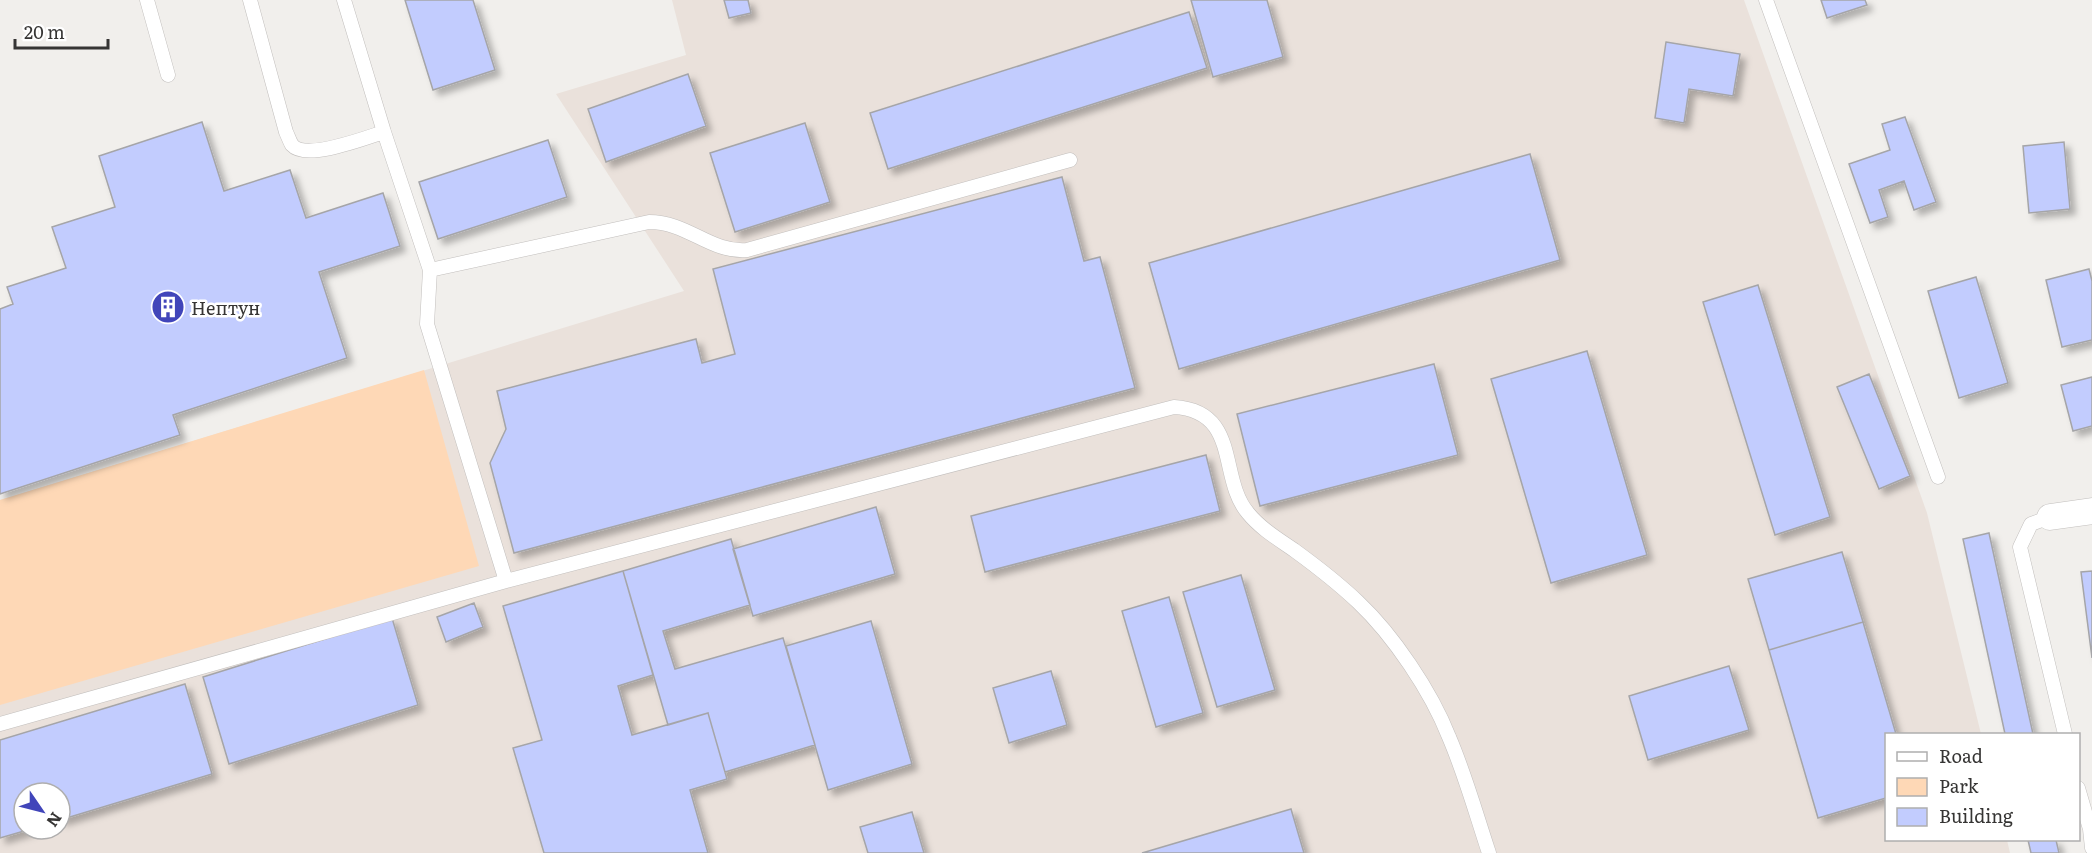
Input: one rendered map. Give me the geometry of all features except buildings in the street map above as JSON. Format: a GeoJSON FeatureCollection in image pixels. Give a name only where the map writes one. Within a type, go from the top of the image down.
{"type":"FeatureCollection","features":[{"type":"Feature","properties":{"kind":"street"},"geometry":{"type":"LineString","coordinates":[[2050,517],[2092,511]]}},
{"type":"Feature","properties":{"kind":"lane"},"geometry":{"type":"LineString","coordinates":[[147,0],[168,75]]}},
{"type":"Feature","properties":{"kind":"lane"},"geometry":{"type":"LineString","coordinates":[[250,0],[286,132],[293,146],[303,152],[316,152],[384,132]]}},
{"type":"Feature","properties":{"kind":"lane"},"geometry":{"type":"LineString","coordinates":[[344,0],[384,132],[430,270],[427,324],[506,581]]}},
{"type":"Feature","properties":{"kind":"lane"},"geometry":{"type":"LineString","coordinates":[[1766,0],[1938,477]]}},
{"type":"Feature","properties":{"kind":"lane"},"geometry":{"type":"LineString","coordinates":[[430,270],[649,222],[663,222],[680,227],[715,245],[735,251],[747,250],[1071,160]]}},
{"type":"Feature","properties":{"kind":"lane"},"geometry":{"type":"LineString","coordinates":[[0,724],[506,581],[1174,406],[1189,408],[1202,414],[1213,424],[1223,441],[1246,512],[1352,596],[1394,641],[1420,682],[1449,736],[1489,853]]}},
{"type":"Feature","properties":{"kind":"lane"},"geometry":{"type":"LineString","coordinates":[[2050,517],[2031,524],[2020,547],[2065,733]]}},
{"type":"Feature","properties":{"kind":"lane"},"geometry":{"type":"LineString","coordinates":[[2080,792],[2090,829],[2092,848]]}},
{"type":"Feature","properties":{"kind":"shaded area"},"geometry":{"type":"Polygon","coordinates":[[[672,0],[1744,0],[1927,513],[1981,733],[1885,733],[1885,841],[2007,841],[2010,853],[0,853],[0,500],[684,291],[556,94],[686,55],[672,0]]]}},
{"type":"Feature","properties":{"kind":"green space"},"geometry":{"type":"Polygon","coordinates":[[[424,370],[479,566],[0,705],[0,500],[424,370]]]}},
{"type":"Feature","properties":{"kind":"place","name":"Нептун"},"geometry":{"type":"Point","coordinates":[168,307]}}]}
